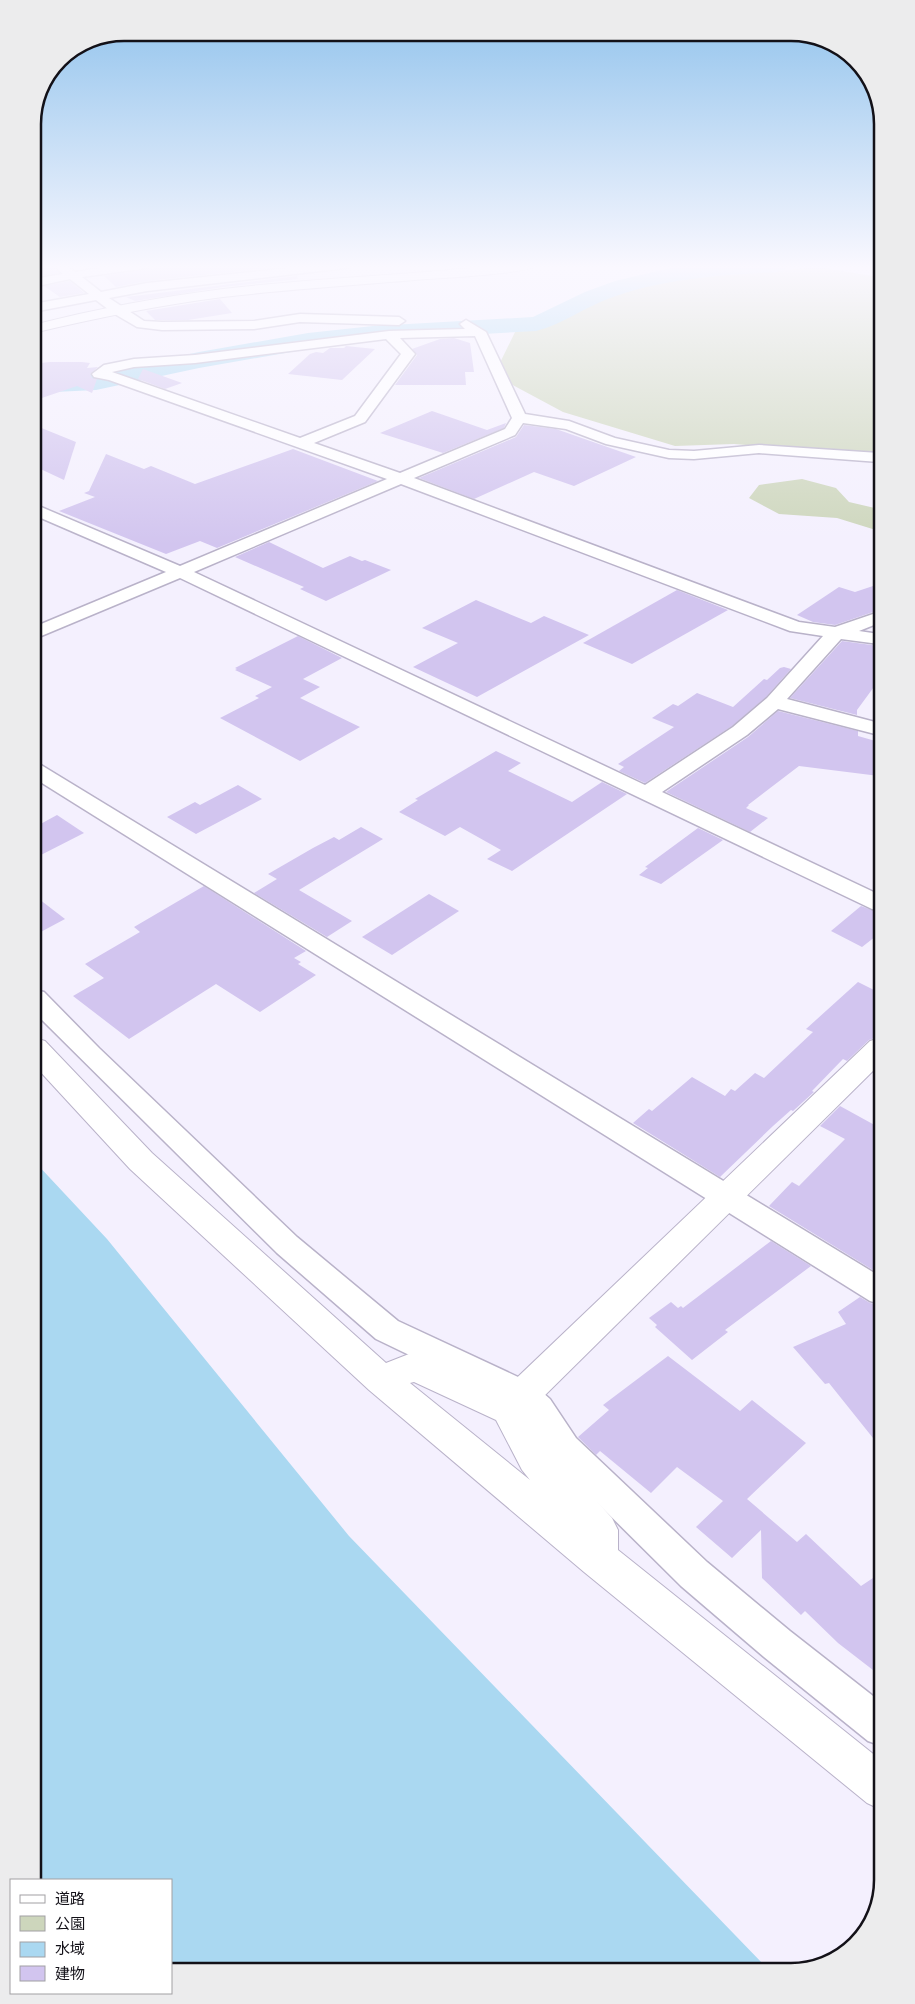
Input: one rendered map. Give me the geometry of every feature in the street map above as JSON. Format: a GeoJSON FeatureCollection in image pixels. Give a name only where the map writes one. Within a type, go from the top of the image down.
{"type":"FeatureCollection","features":[{"type":"Feature","properties":{"kind":"street"},"geometry":{"type":"LineString","coordinates":[[199,359],[134,362],[109,368],[99,374],[112,376],[400,478],[796,627],[874,638]]}},
{"type":"Feature","properties":{"kind":"street"},"geometry":{"type":"LineString","coordinates":[[300,443],[360,419],[405,359]]}},
{"type":"Feature","properties":{"kind":"street"},"geometry":{"type":"LineString","coordinates":[[492,359],[519,418]]}},
{"type":"Feature","properties":{"kind":"street"},"geometry":{"type":"LineString","coordinates":[[519,418],[569,425],[611,441],[670,454],[759,449],[874,458]]}},
{"type":"Feature","properties":{"kind":"street"},"geometry":{"type":"LineString","coordinates":[[41,631],[510,432],[519,418]]}},
{"type":"Feature","properties":{"kind":"street"},"geometry":{"type":"LineString","coordinates":[[41,512],[180,572],[874,901]]}},
{"type":"Feature","properties":{"kind":"street"},"geometry":{"type":"LineString","coordinates":[[647,793],[740,731],[774,702],[836,633],[874,619]]}},
{"type":"Feature","properties":{"kind":"street"},"geometry":{"type":"LineString","coordinates":[[774,702],[874,728]]}},
{"type":"Feature","properties":{"kind":"street"},"geometry":{"type":"LineString","coordinates":[[41,773],[874,1288]]}},
{"type":"Feature","properties":{"kind":"street"},"geometry":{"type":"LineString","coordinates":[[41,1004],[287,1245],[387,1330],[515,1402],[535,1459],[600,1530],[598,1559]]}},
{"type":"Feature","properties":{"kind":"street"},"geometry":{"type":"LineString","coordinates":[[41,1054],[141,1161],[381,1380],[598,1559],[874,1782]]}},
{"type":"Feature","properties":{"kind":"street"},"geometry":{"type":"LineString","coordinates":[[515,1402],[874,1054]]}},
{"type":"Feature","properties":{"kind":"street"},"geometry":{"type":"LineString","coordinates":[[381,1380],[414,1366],[539,1409],[564,1448],[694,1574],[777,1644],[874,1721]]}},
{"type":"Feature","properties":{"kind":"green space"},"geometry":{"type":"Polygon","coordinates":[[[502,359],[874,359],[874,456],[734,444],[675,446],[563,412],[494,375],[502,359]]]}},
{"type":"Feature","properties":{"kind":"green space"},"geometry":{"type":"Polygon","coordinates":[[[802,479],[836,488],[849,502],[874,508],[874,529],[837,518],[779,514],[749,498],[759,485],[802,479]]]}},
{"type":"Feature","properties":{"kind":"water"},"geometry":{"type":"Polygon","coordinates":[[[41,1168],[107,1239],[349,1536],[762,1963],[172,1963],[172,1879],[41,1879],[41,1168]]]}},
{"type":"Feature","properties":{"kind":"building"},"geometry":{"type":"Polygon","coordinates":[[[305,359],[365,359],[342,380],[288,374],[305,359]]]}},
{"type":"Feature","properties":{"kind":"building"},"geometry":{"type":"Polygon","coordinates":[[[414,359],[472,359],[474,372],[465,372],[466,385],[395,385],[414,359]]]}},
{"type":"Feature","properties":{"kind":"building"},"geometry":{"type":"Polygon","coordinates":[[[82,362],[90,363],[87,368],[98,367],[90,374],[92,378],[97,379],[92,393],[77,386],[41,398],[41,363],[82,362]]]}},
{"type":"Feature","properties":{"kind":"building"},"geometry":{"type":"Polygon","coordinates":[[[143,369],[182,383],[165,389],[138,379],[143,369]]]}},
{"type":"Feature","properties":{"kind":"building"},"geometry":{"type":"Polygon","coordinates":[[[432,411],[487,430],[506,423],[504,428],[443,453],[380,433],[432,411]]]}},
{"type":"Feature","properties":{"kind":"building"},"geometry":{"type":"Polygon","coordinates":[[[524,425],[556,429],[636,457],[574,486],[534,472],[474,499],[419,478],[516,437],[524,425]]]}},
{"type":"Feature","properties":{"kind":"building"},"geometry":{"type":"Polygon","coordinates":[[[41,428],[76,442],[64,480],[41,469],[41,428]]]}},
{"type":"Feature","properties":{"kind":"building"},"geometry":{"type":"Polygon","coordinates":[[[293,449],[378,481],[217,548],[200,541],[166,554],[59,511],[95,497],[84,493],[89,491],[106,454],[144,469],[151,466],[195,484],[293,449]]]}},
{"type":"Feature","properties":{"kind":"building"},"geometry":{"type":"Polygon","coordinates":[[[269,542],[323,568],[350,556],[391,570],[326,601],[300,589],[304,587],[235,557],[269,542]]]}},
{"type":"Feature","properties":{"kind":"building"},"geometry":{"type":"Polygon","coordinates":[[[874,586],[874,612],[835,625],[813,622],[797,615],[839,587],[855,592],[874,586]]]}},
{"type":"Feature","properties":{"kind":"building"},"geometry":{"type":"Polygon","coordinates":[[[677,590],[728,610],[632,664],[583,643],[677,590]]]}},
{"type":"Feature","properties":{"kind":"building"},"geometry":{"type":"Polygon","coordinates":[[[476,600],[531,623],[544,616],[589,635],[477,697],[413,667],[458,643],[422,628],[476,600]]]}},
{"type":"Feature","properties":{"kind":"building"},"geometry":{"type":"Polygon","coordinates":[[[298,636],[342,658],[303,679],[320,687],[300,698],[360,727],[300,761],[220,718],[259,698],[255,696],[272,687],[235,670],[237,669],[235,668],[298,636]]]}},
{"type":"Feature","properties":{"kind":"building"},"geometry":{"type":"Polygon","coordinates":[[[842,641],[874,645],[874,687],[857,710],[857,715],[790,698],[842,641]]]}},
{"type":"Feature","properties":{"kind":"building"},"geometry":{"type":"Polygon","coordinates":[[[780,668],[791,669],[766,697],[732,726],[645,783],[619,771],[624,767],[618,764],[674,727],[652,718],[673,704],[678,706],[697,693],[733,707],[764,679],[767,680],[780,668]]]}},
{"type":"Feature","properties":{"kind":"building"},"geometry":{"type":"Polygon","coordinates":[[[778,711],[858,731],[858,736],[874,741],[874,775],[799,766],[748,805],[746,808],[768,818],[750,832],[666,792],[748,737],[778,711]]]}},
{"type":"Feature","properties":{"kind":"building"},"geometry":{"type":"Polygon","coordinates":[[[496,751],[521,763],[508,771],[572,802],[602,782],[627,794],[512,871],[487,859],[501,850],[460,827],[445,836],[399,812],[418,800],[415,799],[496,751]]]}},
{"type":"Feature","properties":{"kind":"building"},"geometry":{"type":"Polygon","coordinates":[[[238,785],[262,799],[196,834],[167,817],[195,802],[200,805],[238,785]]]}},
{"type":"Feature","properties":{"kind":"building"},"geometry":{"type":"Polygon","coordinates":[[[57,815],[84,833],[41,855],[41,824],[57,815]]]}},
{"type":"Feature","properties":{"kind":"building"},"geometry":{"type":"Polygon","coordinates":[[[361,827],[383,839],[299,890],[352,921],[327,937],[254,893],[277,879],[268,874],[334,837],[339,840],[361,827]]]}},
{"type":"Feature","properties":{"kind":"building"},"geometry":{"type":"Polygon","coordinates":[[[698,828],[723,840],[661,884],[639,875],[648,868],[645,867],[698,828]]]}},
{"type":"Feature","properties":{"kind":"building"},"geometry":{"type":"Polygon","coordinates":[[[204,886],[306,951],[294,958],[301,962],[298,964],[316,975],[260,1012],[216,984],[129,1039],[73,996],[104,978],[85,964],[140,932],[134,927],[204,886]]]}},
{"type":"Feature","properties":{"kind":"building"},"geometry":{"type":"Polygon","coordinates":[[[429,894],[459,911],[392,955],[362,937],[429,894]]]}},
{"type":"Feature","properties":{"kind":"building"},"geometry":{"type":"Polygon","coordinates":[[[41,901],[65,919],[41,932],[41,901]]]}},
{"type":"Feature","properties":{"kind":"building"},"geometry":{"type":"Polygon","coordinates":[[[861,906],[874,911],[874,938],[862,947],[831,931],[861,906]]]}},
{"type":"Feature","properties":{"kind":"building"},"geometry":{"type":"Polygon","coordinates":[[[858,982],[874,990],[874,1038],[869,1040],[847,1061],[843,1059],[812,1091],[814,1092],[773,1126],[720,1177],[633,1123],[649,1109],[652,1111],[692,1077],[725,1096],[731,1089],[735,1091],[755,1073],[764,1078],[813,1032],[806,1029],[858,982]]]}},
{"type":"Feature","properties":{"kind":"building"},"geometry":{"type":"Polygon","coordinates":[[[840,1106],[874,1125],[874,1271],[769,1206],[792,1182],[799,1186],[845,1139],[820,1126],[840,1106]]]}},
{"type":"Feature","properties":{"kind":"building"},"geometry":{"type":"Polygon","coordinates":[[[771,1241],[811,1266],[725,1330],[728,1332],[692,1360],[655,1327],[657,1325],[649,1318],[671,1302],[678,1308],[681,1306],[683,1308],[771,1241]]]}},
{"type":"Feature","properties":{"kind":"building"},"geometry":{"type":"Polygon","coordinates":[[[860,1297],[874,1304],[874,1439],[829,1383],[825,1384],[793,1347],[846,1324],[838,1312],[860,1297]]]}},
{"type":"Feature","properties":{"kind":"building"},"geometry":{"type":"Polygon","coordinates":[[[668,1356],[740,1411],[752,1400],[806,1443],[747,1499],[797,1542],[806,1534],[861,1586],[874,1577],[874,1671],[838,1643],[805,1611],[801,1615],[762,1578],[761,1530],[732,1558],[696,1527],[723,1501],[677,1467],[651,1493],[600,1451],[596,1455],[578,1437],[609,1410],[603,1405],[668,1356]]]}},
{"type":"Feature","properties":{"kind":"waterway"},"geometry":{"type":"LineString","coordinates":[[41,385],[96,382],[207,359]]}}]}
